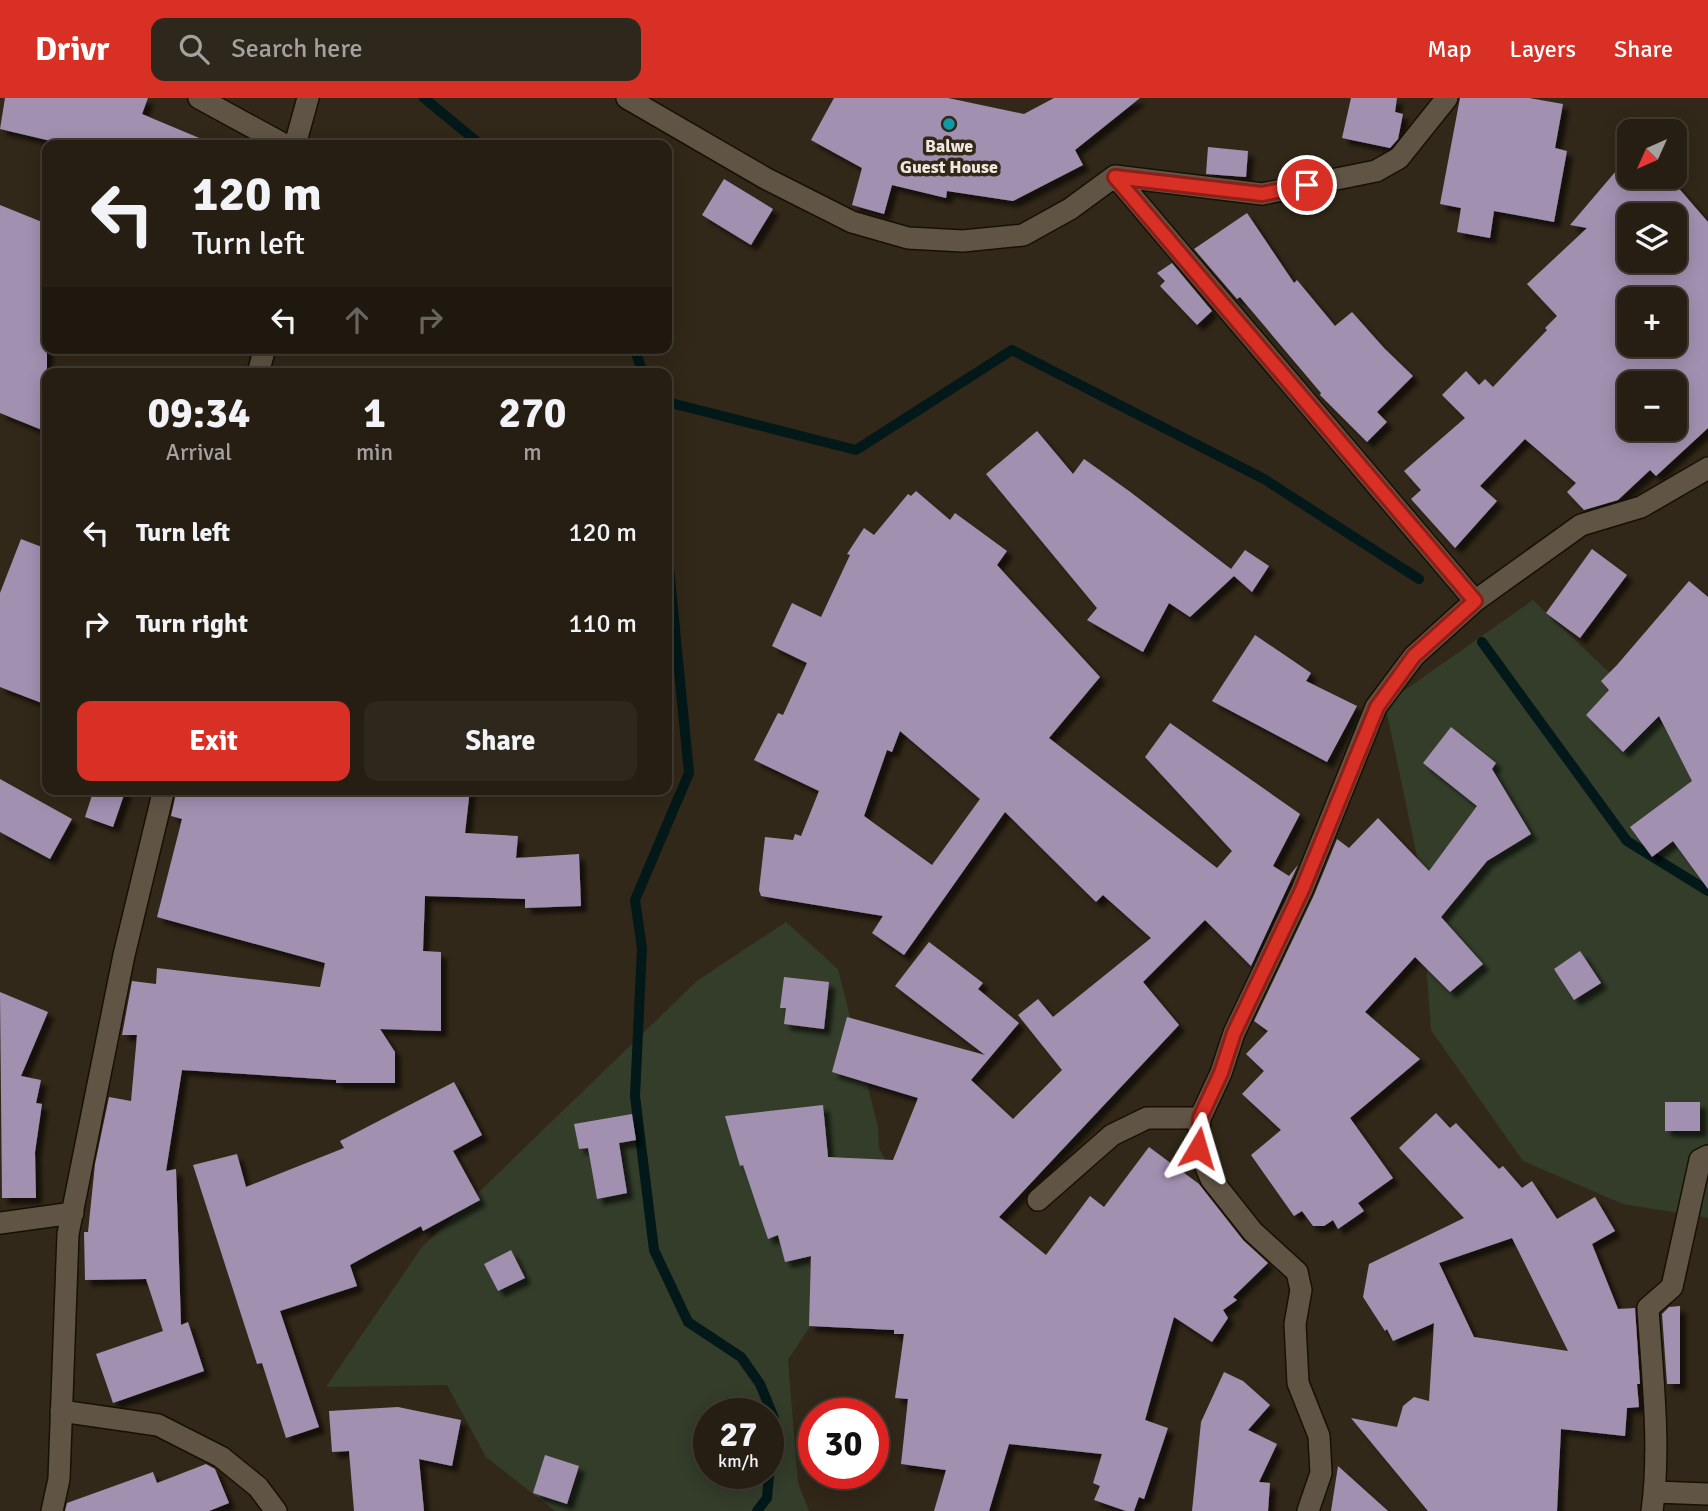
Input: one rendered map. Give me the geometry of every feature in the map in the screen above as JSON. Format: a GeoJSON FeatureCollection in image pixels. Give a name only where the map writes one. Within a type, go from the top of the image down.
{"type":"FeatureCollection","features":[{"type":"Feature","properties":{"kind":"street"},"geometry":{"type":"LineString","coordinates":[[199,98],[276,140]]}},
{"type":"Feature","properties":{"kind":"street"},"geometry":{"type":"LineString","coordinates":[[296,140],[308,98]]}},
{"type":"Feature","properties":{"kind":"street"},"geometry":{"type":"LineString","coordinates":[[627,98],[765,178],[852,222],[908,238],[963,241],[1023,235],[1070,209],[1115,177],[1262,194],[1376,171],[1399,158],[1447,98]]}},
{"type":"Feature","properties":{"kind":"street"},"geometry":{"type":"LineString","coordinates":[[1115,177],[1475,601]]}},
{"type":"Feature","properties":{"kind":"street"},"geometry":{"type":"LineString","coordinates":[[1308,1511],[1321,1473],[1319,1436],[1298,1383],[1295,1324],[1301,1290],[1297,1272],[1253,1232],[1211,1179],[1198,1148],[1200,1118],[1221,1073],[1234,1033],[1302,890],[1377,707],[1414,656],[1475,601],[1581,525],[1641,507],[1708,468]]}},
{"type":"Feature","properties":{"kind":"street"},"geometry":{"type":"LineString","coordinates":[[52,1511],[58,1479],[68,1234],[124,955],[163,795]]}},
{"type":"Feature","properties":{"kind":"street"},"geometry":{"type":"LineString","coordinates":[[1038,1200],[1112,1135],[1147,1118],[1200,1118]]}},
{"type":"Feature","properties":{"kind":"street"},"geometry":{"type":"LineString","coordinates":[[1708,1156],[1700,1160],[1672,1287],[1648,1308],[1654,1404],[1654,1501],[1708,1494]]}},
{"type":"Feature","properties":{"kind":"street"},"geometry":{"type":"LineString","coordinates":[[0,1223],[73,1213]]}},
{"type":"Feature","properties":{"kind":"street"},"geometry":{"type":"LineString","coordinates":[[61,1411],[158,1425],[221,1457],[258,1487],[276,1511]]}},
{"type":"Feature","properties":{"kind":"green space"},"geometry":{"type":"Polygon","coordinates":[[[1533,600],[1655,716],[1708,782],[1708,1218],[1623,1204],[1523,1161],[1431,1030],[1419,866],[1385,704],[1533,600]]]}},
{"type":"Feature","properties":{"kind":"green space"},"geometry":{"type":"Polygon","coordinates":[[[786,922],[838,969],[878,1127],[879,1148],[890,1170],[885,1213],[788,1360],[798,1489],[800,1489],[809,1511],[555,1511],[486,1457],[447,1385],[326,1387],[422,1247],[697,981],[786,922]]]}},
{"type":"Feature","properties":{"kind":"building"},"geometry":{"type":"Polygon","coordinates":[[[5,98],[148,98],[142,114],[204,140],[47,140],[0,129],[5,98]]]}},
{"type":"Feature","properties":{"kind":"building"},"geometry":{"type":"Polygon","coordinates":[[[834,98],[948,98],[1024,114],[1054,98],[1140,98],[1075,150],[1083,165],[1013,201],[947,191],[946,198],[892,185],[884,214],[852,205],[862,168],[811,140],[834,98]]]}},
{"type":"Feature","properties":{"kind":"building"},"geometry":{"type":"Polygon","coordinates":[[[1351,98],[1397,98],[1395,112],[1403,114],[1398,139],[1390,148],[1342,138],[1351,98]]]}},
{"type":"Feature","properties":{"kind":"building"},"geometry":{"type":"Polygon","coordinates":[[[1460,98],[1529,98],[1563,104],[1555,148],[1567,151],[1554,222],[1494,211],[1490,238],[1457,232],[1461,208],[1440,204],[1460,98]]]}},
{"type":"Feature","properties":{"kind":"building"},"geometry":{"type":"Polygon","coordinates":[[[1208,147],[1248,151],[1246,177],[1206,174],[1208,147]]]}},
{"type":"Feature","properties":{"kind":"building"},"geometry":{"type":"Polygon","coordinates":[[[1616,171],[1617,189],[1679,189],[1708,222],[1708,428],[1656,476],[1650,470],[1618,500],[1584,510],[1567,492],[1576,483],[1525,439],[1480,486],[1497,501],[1455,548],[1411,499],[1421,490],[1404,471],[1465,418],[1442,395],[1466,371],[1479,385],[1485,379],[1493,387],[1547,330],[1545,328],[1557,316],[1527,284],[1587,228],[1570,225],[1616,171]]]}},
{"type":"Feature","properties":{"kind":"building"},"geometry":{"type":"Polygon","coordinates":[[[724,179],[773,209],[751,245],[702,215],[724,179]]]}},
{"type":"Feature","properties":{"kind":"building"},"geometry":{"type":"Polygon","coordinates":[[[0,205],[42,222],[42,354],[47,354],[47,368],[42,368],[42,430],[0,413],[0,205]]]}},
{"type":"Feature","properties":{"kind":"building"},"geometry":{"type":"Polygon","coordinates":[[[1247,213],[1294,283],[1297,280],[1335,326],[1352,312],[1413,376],[1377,412],[1387,422],[1367,442],[1320,395],[1240,297],[1237,299],[1194,249],[1247,213]]]}},
{"type":"Feature","properties":{"kind":"building"},"geometry":{"type":"Polygon","coordinates":[[[1172,263],[1212,311],[1197,325],[1160,286],[1165,281],[1157,273],[1172,263]]]}},
{"type":"Feature","properties":{"kind":"building"},"geometry":{"type":"Polygon","coordinates":[[[1037,431],[1073,474],[1084,459],[1231,569],[1245,550],[1269,566],[1252,592],[1234,576],[1190,617],[1169,603],[1143,652],[1087,620],[1097,608],[986,474],[1037,431]]]}},
{"type":"Feature","properties":{"kind":"building"},"geometry":{"type":"Polygon","coordinates":[[[916,491],[950,520],[955,513],[1007,551],[997,565],[1100,677],[1049,738],[1217,868],[1232,851],[1145,757],[1170,723],[1300,814],[1273,866],[1289,876],[1298,865],[1251,966],[1205,920],[1143,982],[1179,1025],[999,1217],[1046,1255],[1090,1196],[1104,1207],[1149,1147],[1199,1184],[1243,1240],[1268,1263],[1233,1297],[1237,1300],[1223,1310],[1228,1318],[1212,1342],[1174,1317],[1145,1420],[1168,1428],[1144,1499],[1139,1497],[1134,1511],[1126,1511],[1094,1500],[1100,1486],[1093,1483],[1102,1454],[1009,1444],[989,1511],[934,1511],[946,1470],[901,1464],[908,1399],[895,1398],[904,1334],[894,1334],[894,1330],[809,1326],[811,1256],[785,1262],[778,1235],[768,1239],[743,1165],[740,1166],[725,1116],[823,1105],[828,1157],[893,1160],[918,1098],[832,1072],[847,1017],[985,1055],[895,986],[929,942],[983,983],[978,989],[1019,1023],[971,1080],[1013,1119],[1062,1070],[1018,1015],[1038,999],[1053,1017],[1151,938],[1103,895],[1096,902],[1005,812],[904,955],[872,933],[883,916],[761,896],[759,890],[765,837],[793,840],[795,834],[801,836],[819,791],[754,760],[778,713],[783,715],[807,663],[772,646],[792,603],[821,617],[850,555],[847,554],[864,528],[874,535],[908,494],[911,496],[916,491]],[[900,731],[892,752],[887,750],[864,816],[932,865],[980,799],[900,731]]]}},
{"type":"Feature","properties":{"kind":"building"},"geometry":{"type":"Polygon","coordinates":[[[21,539],[42,547],[42,703],[0,687],[0,593],[21,539]]]}},
{"type":"Feature","properties":{"kind":"building"},"geometry":{"type":"Polygon","coordinates":[[[1592,549],[1627,575],[1580,638],[1546,613],[1592,549]]]}},
{"type":"Feature","properties":{"kind":"building"},"geometry":{"type":"Polygon","coordinates":[[[1689,581],[1708,597],[1708,889],[1673,841],[1652,857],[1630,827],[1692,781],[1659,716],[1623,752],[1586,715],[1609,690],[1601,681],[1689,581]]]}},
{"type":"Feature","properties":{"kind":"building"},"geometry":{"type":"Polygon","coordinates":[[[1255,635],[1311,673],[1306,681],[1357,706],[1327,762],[1212,701],[1255,635]]]}},
{"type":"Feature","properties":{"kind":"building"},"geometry":{"type":"Polygon","coordinates":[[[1451,727],[1496,763],[1492,769],[1531,834],[1487,861],[1441,917],[1483,964],[1450,992],[1415,957],[1365,1012],[1420,1059],[1350,1118],[1393,1178],[1358,1203],[1364,1211],[1338,1229],[1333,1220],[1324,1226],[1313,1226],[1302,1211],[1294,1216],[1251,1155],[1281,1130],[1242,1094],[1264,1071],[1246,1054],[1268,1031],[1254,1021],[1314,895],[1337,839],[1349,848],[1378,818],[1429,871],[1477,806],[1423,763],[1451,727]]]}},
{"type":"Feature","properties":{"kind":"building"},"geometry":{"type":"Polygon","coordinates":[[[0,779],[72,819],[50,859],[0,832],[0,779]]]}},
{"type":"Feature","properties":{"kind":"building"},"geometry":{"type":"Polygon","coordinates":[[[92,795],[124,795],[113,827],[85,817],[92,795]]]}},
{"type":"Feature","properties":{"kind":"building"},"geometry":{"type":"Polygon","coordinates":[[[176,795],[469,795],[465,833],[518,836],[516,858],[579,854],[581,906],[525,908],[525,899],[425,896],[423,951],[441,952],[441,1031],[380,1029],[395,1052],[395,1083],[336,1083],[336,1080],[182,1070],[166,1171],[176,1169],[181,1325],[188,1322],[204,1371],[113,1403],[96,1354],[163,1331],[146,1279],[85,1280],[84,1232],[88,1232],[95,1164],[109,1097],[131,1101],[137,1035],[122,1035],[132,981],[156,984],[157,968],[320,987],[325,963],[157,917],[182,819],[171,816],[176,795]]]}},
{"type":"Feature","properties":{"kind":"building"},"geometry":{"type":"Polygon","coordinates":[[[1580,951],[1601,983],[1574,1000],[1554,969],[1580,951]]]}},
{"type":"Feature","properties":{"kind":"building"},"geometry":{"type":"Polygon","coordinates":[[[784,977],[829,982],[824,1029],[784,1024],[786,1008],[780,1008],[784,977]]]}},
{"type":"Feature","properties":{"kind":"building"},"geometry":{"type":"Polygon","coordinates":[[[0,992],[48,1012],[21,1076],[41,1080],[36,1103],[42,1104],[35,1152],[36,1198],[2,1198],[0,992]]]}},
{"type":"Feature","properties":{"kind":"building"},"geometry":{"type":"Polygon","coordinates":[[[454,1082],[482,1135],[453,1151],[480,1200],[423,1231],[421,1226],[350,1265],[357,1286],[280,1311],[319,1427],[286,1438],[262,1363],[257,1364],[193,1165],[237,1154],[246,1187],[344,1148],[340,1141],[454,1082]]]}},
{"type":"Feature","properties":{"kind":"building"},"geometry":{"type":"Polygon","coordinates":[[[1665,1102],[1700,1102],[1700,1131],[1665,1131],[1665,1102]]]}},
{"type":"Feature","properties":{"kind":"building"},"geometry":{"type":"Polygon","coordinates":[[[1436,1113],[1450,1128],[1456,1123],[1499,1169],[1503,1166],[1522,1188],[1532,1181],[1557,1219],[1595,1197],[1615,1231],[1592,1244],[1618,1309],[1635,1308],[1639,1407],[1627,1408],[1625,1436],[1561,1429],[1557,1511],[1428,1511],[1351,1418],[1397,1427],[1403,1406],[1414,1397],[1429,1401],[1434,1323],[1393,1341],[1363,1297],[1369,1264],[1464,1218],[1399,1148],[1436,1113]],[[1512,1238],[1439,1263],[1474,1337],[1568,1351],[1512,1238]]]}},
{"type":"Feature","properties":{"kind":"building"},"geometry":{"type":"Polygon","coordinates":[[[632,1114],[636,1140],[619,1143],[627,1193],[597,1199],[588,1148],[579,1149],[574,1124],[632,1114]]]}},
{"type":"Feature","properties":{"kind":"building"},"geometry":{"type":"Polygon","coordinates":[[[511,1250],[525,1278],[498,1291],[484,1264],[511,1250]]]}},
{"type":"Feature","properties":{"kind":"building"},"geometry":{"type":"Polygon","coordinates":[[[1680,1306],[1680,1384],[1667,1384],[1662,1314],[1669,1307],[1680,1306]]]}},
{"type":"Feature","properties":{"kind":"building"},"geometry":{"type":"Polygon","coordinates":[[[1224,1372],[1243,1381],[1270,1405],[1248,1430],[1277,1444],[1259,1482],[1270,1483],[1268,1511],[1192,1511],[1201,1422],[1224,1372]]]}},
{"type":"Feature","properties":{"kind":"building"},"geometry":{"type":"Polygon","coordinates":[[[398,1407],[461,1420],[452,1466],[419,1459],[424,1511],[354,1511],[349,1451],[332,1452],[329,1411],[398,1407]]]}},
{"type":"Feature","properties":{"kind":"building"},"geometry":{"type":"Polygon","coordinates":[[[545,1455],[579,1466],[567,1504],[533,1493],[545,1455]]]}},
{"type":"Feature","properties":{"kind":"building"},"geometry":{"type":"Polygon","coordinates":[[[206,1464],[215,1469],[229,1503],[209,1511],[65,1511],[67,1503],[153,1472],[157,1483],[206,1464]]]}},
{"type":"Feature","properties":{"kind":"building"},"geometry":{"type":"Polygon","coordinates":[[[1338,1466],[1388,1511],[1331,1511],[1338,1466]]]}},
{"type":"Feature","properties":{"kind":"waterway"},"geometry":{"type":"LineString","coordinates":[[424,98],[475,140]]}},
{"type":"Feature","properties":{"kind":"waterway"},"geometry":{"type":"LineString","coordinates":[[672,403],[856,450],[1012,350],[1264,479],[1419,579]]}},
{"type":"Feature","properties":{"kind":"waterway"},"geometry":{"type":"LineString","coordinates":[[636,354],[641,368]]}},
{"type":"Feature","properties":{"kind":"waterway"},"geometry":{"type":"LineString","coordinates":[[672,598],[689,773],[635,900],[642,948],[635,1096],[654,1250],[688,1322],[741,1357],[760,1384],[774,1418],[767,1498],[757,1511]]}},
{"type":"Feature","properties":{"kind":"waterway"},"geometry":{"type":"LineString","coordinates":[[1482,642],[1627,841],[1708,891]]}},
{"type":"Feature","properties":{"kind":"place","name":"Balwe Guest House"},"geometry":{"type":"Point","coordinates":[949,124]}},
{"type":"Feature","properties":{"kind":"route"},"geometry":{"type":"LineString","coordinates":[[1198,1148],[1200,1118],[1221,1073],[1234,1033],[1302,890],[1377,707],[1414,656],[1475,601],[1115,177],[1262,194],[1307,185]]}}]}
